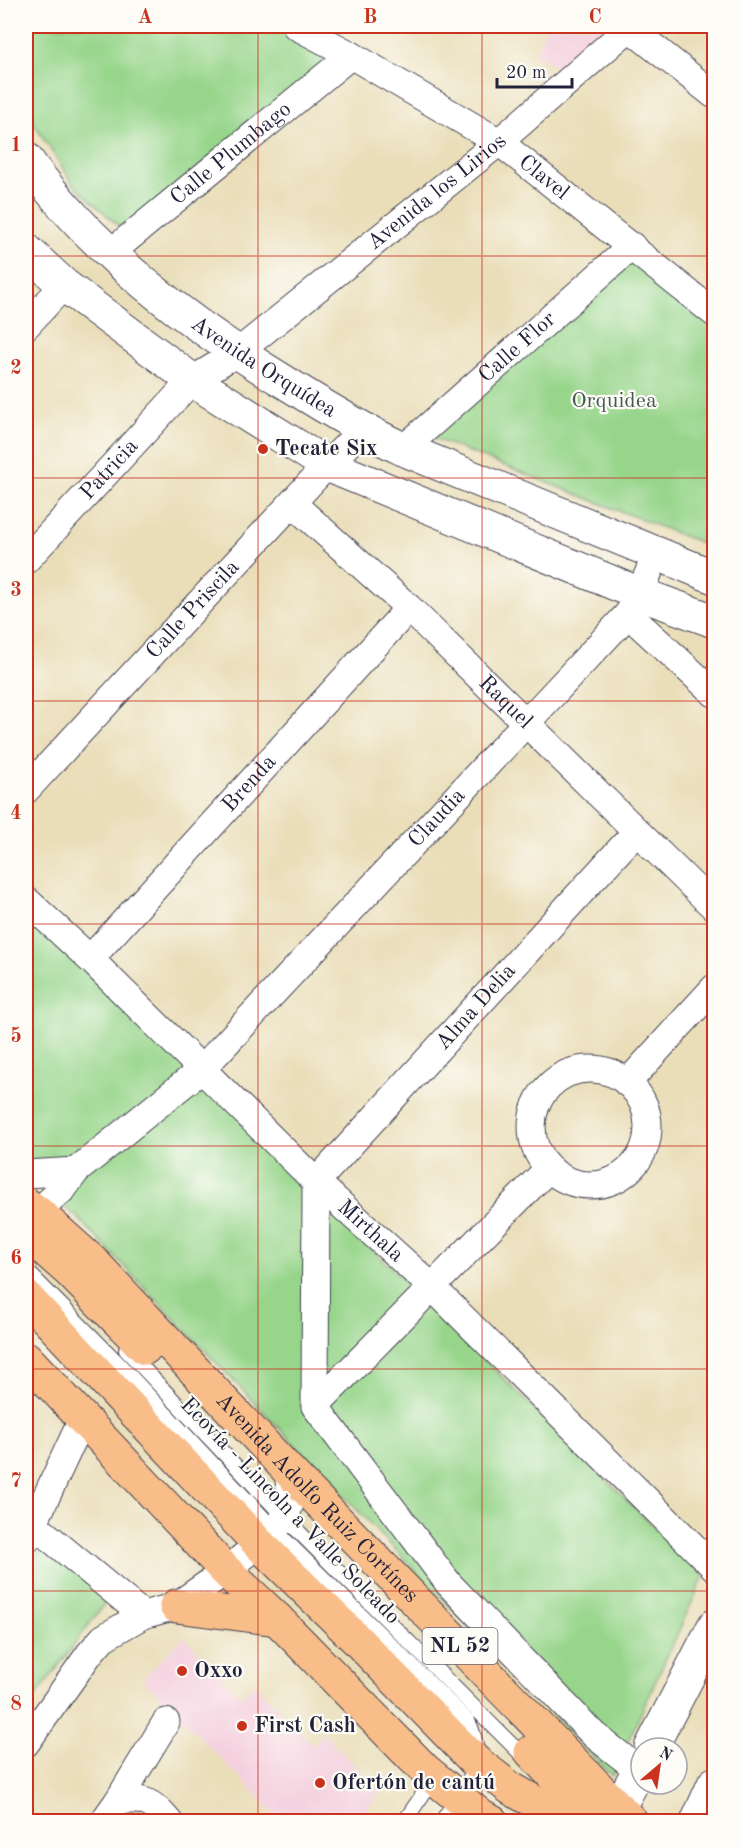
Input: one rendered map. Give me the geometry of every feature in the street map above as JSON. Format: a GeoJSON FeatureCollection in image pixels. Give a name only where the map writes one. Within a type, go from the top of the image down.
{"type":"FeatureCollection","features":[{"type":"Feature","properties":{"kind":"main road","name":"Avenida Adolfo Ruiz Cortínes"},"geometry":{"type":"LineString","coordinates":[[31,1238],[94,1263],[281,1508],[610,1819]]}},
{"type":"Feature","properties":{"kind":"main road"},"geometry":{"type":"LineString","coordinates":[[26,1297],[281,1508],[348,1631],[475,1761],[510,1788],[570,1821]]}},
{"type":"Feature","properties":{"kind":"main road"},"geometry":{"type":"LineString","coordinates":[[26,1358],[226,1571],[277,1619],[444,1799],[492,1821]]}},
{"type":"Feature","properties":{"kind":"main road"},"geometry":{"type":"LineString","coordinates":[[176,1606],[277,1619]]}},
{"type":"Feature","properties":{"kind":"street","name":"Clavel"},"geometry":{"type":"LineString","coordinates":[[297,26],[499,141],[714,313]]}},
{"type":"Feature","properties":{"kind":"street"},"geometry":{"type":"LineString","coordinates":[[629,26],[714,95]]}},
{"type":"Feature","properties":{"kind":"street","name":"Avenida los Lirios"},"geometry":{"type":"LineString","coordinates":[[192,380],[237,353],[499,141],[629,26]]}},
{"type":"Feature","properties":{"kind":"street","name":"Calle Plumbago"},"geometry":{"type":"LineString","coordinates":[[109,254],[351,55]]}},
{"type":"Feature","properties":{"kind":"street","name":"Avenida Orquídea"},"geometry":{"type":"LineString","coordinates":[[26,159],[49,191],[109,254],[171,305],[237,353],[362,430],[714,577]]}},
{"type":"Feature","properties":{"kind":"street","name":"Calle Flor"},"geometry":{"type":"LineString","coordinates":[[403,449],[632,246]]}},
{"type":"Feature","properties":{"kind":"street"},"geometry":{"type":"LineString","coordinates":[[26,250],[64,285],[192,380],[327,465],[634,604],[714,621]]}},
{"type":"Feature","properties":{"kind":"street"},"geometry":{"type":"LineString","coordinates":[[26,326],[64,285]]}},
{"type":"Feature","properties":{"kind":"street","name":"Patricia"},"geometry":{"type":"LineString","coordinates":[[26,560],[192,380]]}},
{"type":"Feature","properties":{"kind":"street","name":"Calle Priscila"},"geometry":{"type":"LineString","coordinates":[[26,790],[362,430]]}},
{"type":"Feature","properties":{"kind":"street","name":"Raquel"},"geometry":{"type":"LineString","coordinates":[[292,503],[409,608],[714,908]]}},
{"type":"Feature","properties":{"kind":"street","name":"Claudia"},"geometry":{"type":"LineString","coordinates":[[31,1238],[75,1171],[201,1070],[634,604],[656,554]]}},
{"type":"Feature","properties":{"kind":"street"},"geometry":{"type":"LineString","coordinates":[[634,604],[714,693]]}},
{"type":"Feature","properties":{"kind":"street","name":"Brenda"},"geometry":{"type":"LineString","coordinates":[[90,959],[409,608]]}},
{"type":"Feature","properties":{"kind":"street","name":"Alma Delia"},"geometry":{"type":"LineString","coordinates":[[316,1182],[636,832]]}},
{"type":"Feature","properties":{"kind":"street","name":"Mirthala"},"geometry":{"type":"LineString","coordinates":[[26,900],[90,959],[316,1182],[431,1286],[714,1567]]}},
{"type":"Feature","properties":{"kind":"street"},"geometry":{"type":"LineString","coordinates":[[627,1083],[714,988]]}},
{"type":"Feature","properties":{"kind":"street"},"geometry":{"type":"LineString","coordinates":[[582,1069],[613,1074],[627,1083],[641,1099],[647,1119],[646,1139],[639,1158],[625,1174],[606,1183],[586,1185],[566,1180],[549,1168],[539,1155],[533,1140],[531,1124],[534,1108],[542,1094],[560,1078],[582,1069]]}},
{"type":"Feature","properties":{"kind":"street"},"geometry":{"type":"LineString","coordinates":[[315,1406],[549,1168]]}},
{"type":"Feature","properties":{"kind":"street"},"geometry":{"type":"LineString","coordinates":[[26,1174],[75,1171]]}},
{"type":"Feature","properties":{"kind":"street"},"geometry":{"type":"LineString","coordinates":[[316,1182],[315,1406],[449,1584],[594,1735],[629,1753]]}},
{"type":"Feature","properties":{"kind":"street"},"geometry":{"type":"LineString","coordinates":[[82,1420],[29,1532],[143,1615]]}},
{"type":"Feature","properties":{"kind":"street"},"geometry":{"type":"LineString","coordinates":[[26,1743],[103,1638],[143,1615],[176,1606],[226,1571],[281,1508]]}},
{"type":"Feature","properties":{"kind":"street"},"geometry":{"type":"LineString","coordinates":[[657,1736],[714,1626]]}},
{"type":"Feature","properties":{"kind":"street"},"geometry":{"type":"LineString","coordinates":[[110,1811],[166,1722]]}},
{"type":"Feature","properties":{"kind":"street"},"geometry":{"type":"LineString","coordinates":[[696,1821],[714,1784]]}},
{"type":"Feature","properties":{"kind":"street"},"geometry":{"type":"LineString","coordinates":[[610,1819],[629,1787]]}},
{"type":"Feature","properties":{"kind":"street"},"geometry":{"type":"LineString","coordinates":[[110,1811],[138,1799],[155,1806],[170,1821]]}},
{"type":"Feature","properties":{"kind":"lane","name":"Ecovía - Lincoln a Valle Soleado"},"geometry":{"type":"LineString","coordinates":[[31,1238],[119,1364],[281,1508]]}},
{"type":"Feature","properties":{"kind":"lane"},"geometry":{"type":"LineString","coordinates":[[120,1344],[281,1508],[610,1819]]}},
{"type":"Feature","properties":{"kind":"lane"},"geometry":{"type":"LineString","coordinates":[[404,1821],[444,1799],[473,1774],[475,1761]]}},
{"type":"Feature","properties":{"kind":"shaded area"},"geometry":{"type":"Polygon","coordinates":[[[547,26],[610,26],[558,67],[535,54],[547,26]]]}},
{"type":"Feature","properties":{"kind":"shaded area"},"geometry":{"type":"Polygon","coordinates":[[[184,1637],[241,1697],[255,1685],[313,1746],[323,1733],[380,1792],[357,1821],[282,1821],[143,1679],[184,1637]]]}},
{"type":"Feature","properties":{"kind":"green space"},"geometry":{"type":"Polygon","coordinates":[[[26,26],[275,26],[335,56],[123,230],[73,184],[26,111],[26,26]]]}},
{"type":"Feature","properties":{"kind":"green space","name":"Orquidea"},"geometry":{"type":"Polygon","coordinates":[[[638,253],[714,319],[714,548],[418,432],[638,253]]]}},
{"type":"Feature","properties":{"kind":"green space"},"geometry":{"type":"Polygon","coordinates":[[[26,908],[704,1576],[612,1776],[76,1216],[26,1180],[26,908]]]}},
{"type":"Feature","properties":{"kind":"green space"},"geometry":{"type":"Polygon","coordinates":[[[44,1541],[107,1600],[26,1710],[26,1578],[44,1541]]]}},
{"type":"Feature","properties":{"kind":"place","name":"Tecate Six"},"geometry":{"type":"Point","coordinates":[263,449]}},
{"type":"Feature","properties":{"kind":"place","name":"Oxxo"},"geometry":{"type":"Point","coordinates":[182,1671]}},
{"type":"Feature","properties":{"kind":"place","name":"First Cash"},"geometry":{"type":"Point","coordinates":[242,1726]}},
{"type":"Feature","properties":{"kind":"place","name":"Ofertón de cantú"},"geometry":{"type":"Point","coordinates":[320,1783]}}]}
